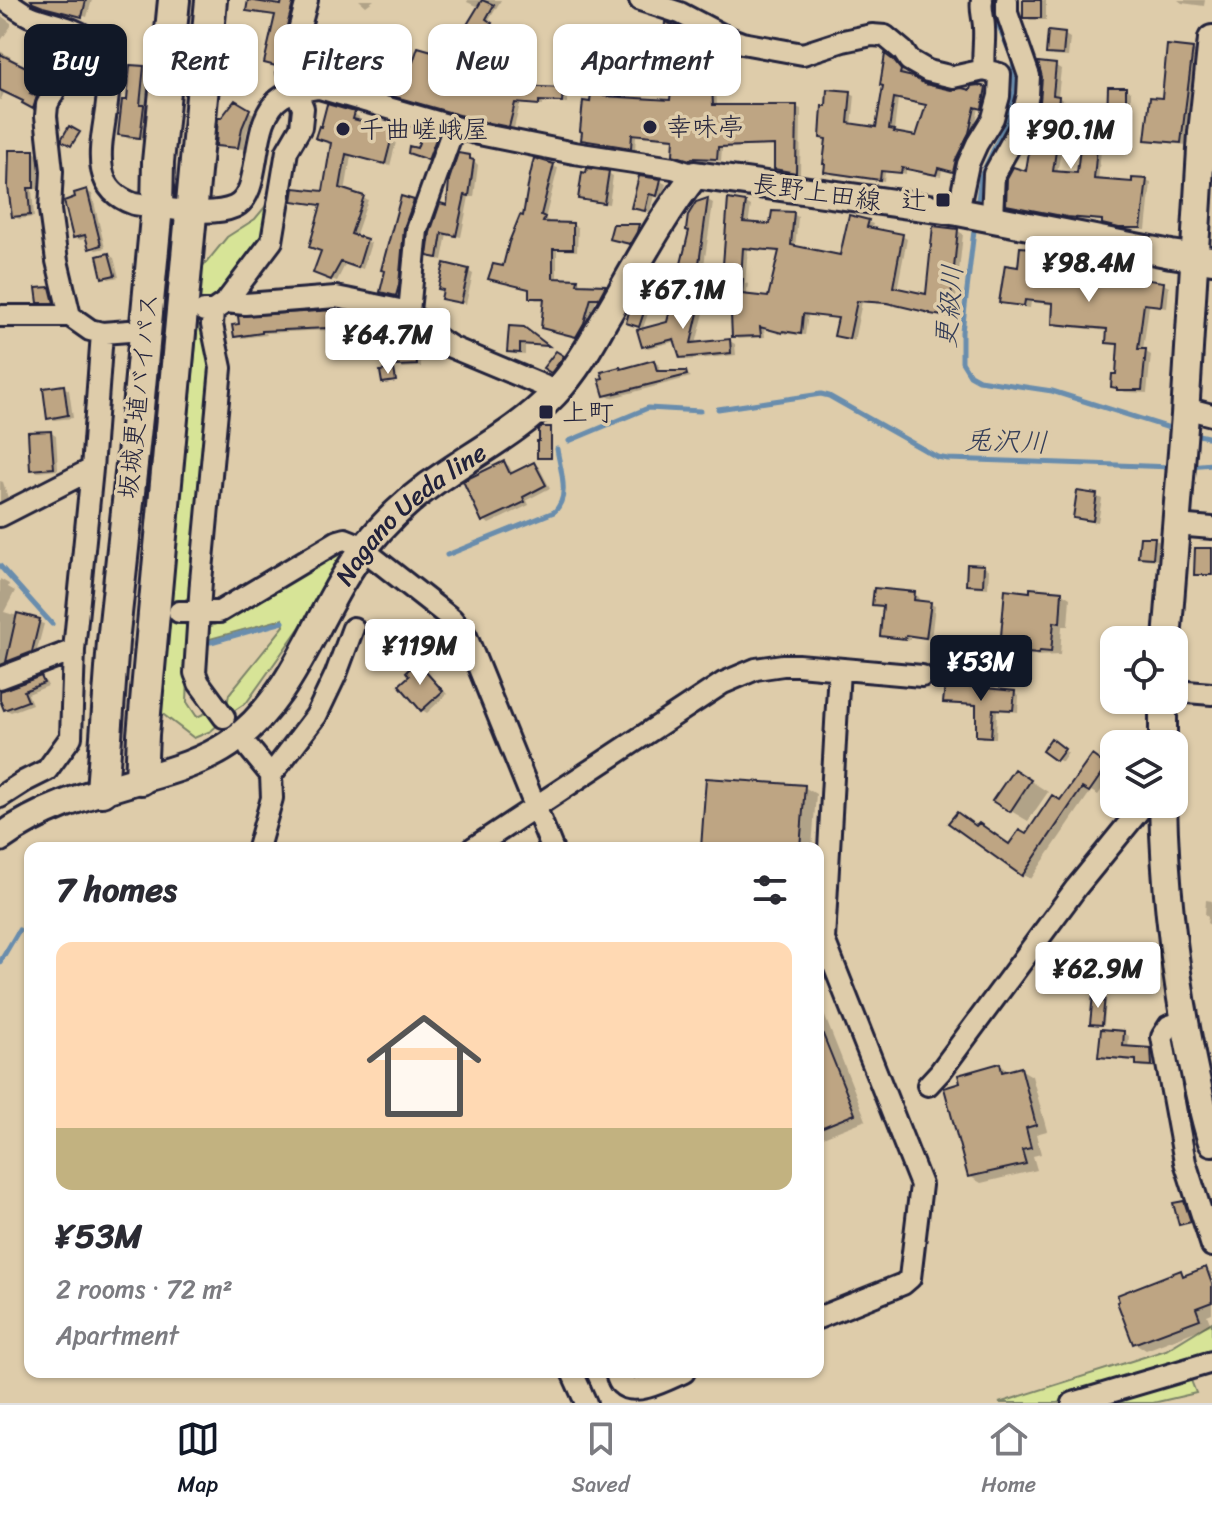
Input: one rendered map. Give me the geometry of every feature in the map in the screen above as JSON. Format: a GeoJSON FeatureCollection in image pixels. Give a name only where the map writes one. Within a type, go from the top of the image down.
{"type":"FeatureCollection","features":[{"type":"Feature","properties":{"kind":"highway","name":"坂城更埴バイパス"},"geometry":{"type":"LineString","coordinates":[[102,791],[113,642],[157,207],[158,162],[174,0]]}},
{"type":"Feature","properties":{"kind":"highway","name":"坂城更埴バイパス"},"geometry":{"type":"LineString","coordinates":[[141,779],[211,0]]}},
{"type":"Feature","properties":{"kind":"main road"},"geometry":{"type":"LineString","coordinates":[[1168,626],[1185,411],[1203,259],[1206,87],[1212,39]]}},
{"type":"Feature","properties":{"kind":"main road","name":"長野上田線"},"geometry":{"type":"LineString","coordinates":[[695,175],[976,215]]}},
{"type":"Feature","properties":{"kind":"main road","name":"Nagano Ueda line"},"geometry":{"type":"LineString","coordinates":[[0,838],[18,825],[65,803],[177,769],[214,753],[255,722],[282,690],[341,584],[383,525],[418,493],[523,423],[553,395],[582,359],[659,229],[695,175]]}},
{"type":"Feature","properties":{"kind":"main road"},"geometry":{"type":"LineString","coordinates":[[976,215],[1203,259]]}},
{"type":"Feature","properties":{"kind":"main road"},"geometry":{"type":"LineString","coordinates":[[1163,818],[1172,935],[1185,1021],[1212,1142]]}},
{"type":"Feature","properties":{"kind":"street"},"geometry":{"type":"LineString","coordinates":[[4,0],[28,15],[55,24]]}},
{"type":"Feature","properties":{"kind":"street"},"geometry":{"type":"LineString","coordinates":[[301,24],[307,0]]}},
{"type":"Feature","properties":{"kind":"street"},"geometry":{"type":"LineString","coordinates":[[640,0],[680,13],[742,43],[803,54],[822,46],[872,35],[885,36],[909,60],[928,71],[953,77],[984,70],[1000,74],[999,96],[993,118],[968,164],[976,215]]}},
{"type":"Feature","properties":{"kind":"street"},"geometry":{"type":"LineString","coordinates":[[982,0],[984,70]]}},
{"type":"Feature","properties":{"kind":"street"},"geometry":{"type":"LineString","coordinates":[[976,215],[1019,129],[1028,95],[1029,76],[1007,13],[1007,0]]}},
{"type":"Feature","properties":{"kind":"street"},"geometry":{"type":"LineString","coordinates":[[52,96],[46,116],[52,171],[50,210],[57,261],[70,316]]}},
{"type":"Feature","properties":{"kind":"street"},"geometry":{"type":"LineString","coordinates":[[107,96],[100,154],[107,186],[125,201],[216,212],[242,203],[250,189],[265,117],[285,96]]}},
{"type":"Feature","properties":{"kind":"street"},"geometry":{"type":"LineString","coordinates":[[224,717],[195,673],[221,368],[212,325],[214,308],[272,241],[287,151],[301,127],[303,108],[297,96]]}},
{"type":"Feature","properties":{"kind":"street"},"geometry":{"type":"LineString","coordinates":[[347,96],[479,134],[673,168],[695,175]]}},
{"type":"Feature","properties":{"kind":"street"},"geometry":{"type":"LineString","coordinates":[[409,312],[417,230],[454,127]]}},
{"type":"Feature","properties":{"kind":"street"},"geometry":{"type":"LineString","coordinates":[[214,308],[336,297],[409,312],[431,334],[451,347],[544,386],[553,395]]}},
{"type":"Feature","properties":{"kind":"street"},"geometry":{"type":"LineString","coordinates":[[0,316],[70,316],[90,330],[102,333],[129,331]]}},
{"type":"Feature","properties":{"kind":"street"},"geometry":{"type":"LineString","coordinates":[[0,797],[47,770],[71,737],[74,650],[102,333]]}},
{"type":"Feature","properties":{"kind":"street"},"geometry":{"type":"LineString","coordinates":[[1185,411],[1212,415]]}},
{"type":"Feature","properties":{"kind":"street"},"geometry":{"type":"LineString","coordinates":[[0,516],[92,469]]}},
{"type":"Feature","properties":{"kind":"street"},"geometry":{"type":"LineString","coordinates":[[1176,525],[1212,528]]}},
{"type":"Feature","properties":{"kind":"street"},"geometry":{"type":"LineString","coordinates":[[179,612],[219,612],[343,539],[351,540],[452,619],[466,636],[550,842]]}},
{"type":"Feature","properties":{"kind":"street"},"geometry":{"type":"LineString","coordinates":[[79,603],[102,605]]}},
{"type":"Feature","properties":{"kind":"street"},"geometry":{"type":"LineString","coordinates":[[271,775],[316,716],[353,628]]}},
{"type":"Feature","properties":{"kind":"street"},"geometry":{"type":"LineString","coordinates":[[0,678],[74,650]]}},
{"type":"Feature","properties":{"kind":"street"},"geometry":{"type":"LineString","coordinates":[[482,842],[723,683],[756,669],[783,665],[922,676]]}},
{"type":"Feature","properties":{"kind":"street"},"geometry":{"type":"LineString","coordinates":[[824,1316],[903,1284],[910,1278],[921,1185],[824,940],[839,669]]}},
{"type":"Feature","properties":{"kind":"street"},"geometry":{"type":"LineString","coordinates":[[1188,692],[1212,694]]}},
{"type":"Feature","properties":{"kind":"street"},"geometry":{"type":"LineString","coordinates":[[249,748],[271,775],[272,798],[260,842]]}},
{"type":"Feature","properties":{"kind":"street"},"geometry":{"type":"LineString","coordinates":[[928,1085],[1076,888],[1133,818]]}},
{"type":"Feature","properties":{"kind":"street"},"geometry":{"type":"LineString","coordinates":[[1185,1021],[1169,1026],[1162,1037],[1185,1162],[1212,1246]]}},
{"type":"Feature","properties":{"kind":"street"},"geometry":{"type":"LineString","coordinates":[[1073,1403],[1212,1362]]}},
{"type":"Feature","properties":{"kind":"street"},"geometry":{"type":"LineString","coordinates":[[575,1378],[586,1403]]}},
{"type":"Feature","properties":{"kind":"street"},"geometry":{"type":"LineString","coordinates":[[618,1378],[620,1384],[629,1389],[642,1389],[669,1378]]}},
{"type":"Feature","properties":{"kind":"green space"},"geometry":{"type":"Polygon","coordinates":[[[272,193],[263,233],[213,301],[199,306],[202,268],[227,237],[255,219],[272,193]]]}},
{"type":"Feature","properties":{"kind":"green space"},"geometry":{"type":"Polygon","coordinates":[[[203,320],[214,367],[192,594],[183,602],[171,601],[198,322],[203,320]]]}},
{"type":"Feature","properties":{"kind":"green space"},"geometry":{"type":"Polygon","coordinates":[[[344,548],[346,551],[300,627],[247,702],[232,712],[227,705],[229,694],[284,626],[283,619],[210,639],[205,639],[206,628],[344,548]]]}},
{"type":"Feature","properties":{"kind":"green space"},"geometry":{"type":"Polygon","coordinates":[[[169,620],[184,623],[190,630],[187,702],[197,717],[210,711],[220,723],[211,731],[194,738],[160,712],[169,620]]]}},
{"type":"Feature","properties":{"kind":"green space"},"geometry":{"type":"Polygon","coordinates":[[[1212,1322],[1212,1356],[1058,1403],[999,1403],[1166,1350],[1212,1322]]]}},
{"type":"Feature","properties":{"kind":"green space"},"geometry":{"type":"Polygon","coordinates":[[[1190,1378],[1196,1393],[1153,1403],[1102,1403],[1190,1378]]]}},
{"type":"Feature","properties":{"kind":"building"},"geometry":{"type":"Polygon","coordinates":[[[31,0],[86,0],[82,17],[43,7],[31,0]]]}},
{"type":"Feature","properties":{"kind":"building"},"geometry":{"type":"Polygon","coordinates":[[[248,0],[281,5],[282,0],[294,0],[287,24],[274,24],[274,66],[264,63],[275,15],[246,11],[248,0]]]}},
{"type":"Feature","properties":{"kind":"building"},"geometry":{"type":"Polygon","coordinates":[[[482,0],[494,5],[486,19],[491,24],[467,24],[482,0]]]}},
{"type":"Feature","properties":{"kind":"building"},"geometry":{"type":"Polygon","coordinates":[[[1023,0],[1041,0],[1041,18],[1023,18],[1023,0]]]}},
{"type":"Feature","properties":{"kind":"building"},"geometry":{"type":"Polygon","coordinates":[[[1048,31],[1065,33],[1063,55],[1046,54],[1048,31]]]}},
{"type":"Feature","properties":{"kind":"building"},"geometry":{"type":"Polygon","coordinates":[[[1167,45],[1193,48],[1181,143],[1145,140],[1150,97],[1162,98],[1167,45]]]}},
{"type":"Feature","properties":{"kind":"building"},"geometry":{"type":"Polygon","coordinates":[[[418,47],[428,50],[428,96],[537,96],[537,87],[553,88],[553,96],[562,96],[562,102],[539,101],[539,105],[515,103],[509,127],[392,96],[412,96],[412,62],[418,47]]]}},
{"type":"Feature","properties":{"kind":"building"},"geometry":{"type":"Polygon","coordinates":[[[0,54],[24,66],[24,96],[37,96],[33,109],[23,101],[0,90],[0,54]]]}},
{"type":"Feature","properties":{"kind":"building"},"geometry":{"type":"Polygon","coordinates":[[[885,54],[901,70],[900,74],[925,84],[951,90],[970,90],[971,86],[979,85],[986,87],[982,109],[975,107],[969,133],[953,172],[938,168],[936,175],[902,168],[901,173],[881,171],[880,180],[824,172],[826,139],[820,138],[822,106],[826,106],[827,89],[851,91],[848,123],[876,127],[883,86],[880,85],[885,54]],[[894,98],[889,129],[916,136],[926,105],[894,98]]]}},
{"type":"Feature","properties":{"kind":"building"},"geometry":{"type":"Polygon","coordinates":[[[1038,62],[1056,64],[1053,95],[1059,96],[1057,121],[1099,124],[1094,179],[1132,182],[1132,178],[1147,179],[1141,228],[1119,228],[1102,224],[1102,220],[1067,217],[1006,205],[1007,178],[1013,167],[1026,171],[1033,126],[1038,127],[1042,77],[1038,62]],[[1057,144],[1053,171],[1077,173],[1080,147],[1057,144]]]}},
{"type":"Feature","properties":{"kind":"building"},"geometry":{"type":"Polygon","coordinates":[[[130,65],[143,66],[140,105],[144,105],[140,138],[118,135],[122,100],[127,100],[130,65]]]}},
{"type":"Feature","properties":{"kind":"building"},"geometry":{"type":"Polygon","coordinates":[[[1108,87],[1126,87],[1126,118],[1107,118],[1108,87]]]}},
{"type":"Feature","properties":{"kind":"building"},"geometry":{"type":"Polygon","coordinates":[[[591,96],[670,100],[670,96],[713,96],[713,105],[797,105],[796,173],[774,169],[774,145],[718,147],[717,159],[690,160],[673,155],[674,138],[632,134],[631,148],[581,140],[583,101],[590,102],[591,96]]]}},
{"type":"Feature","properties":{"kind":"building"},"geometry":{"type":"Polygon","coordinates":[[[235,100],[250,109],[238,148],[216,146],[218,118],[235,100]]]}},
{"type":"Feature","properties":{"kind":"building"},"geometry":{"type":"Polygon","coordinates":[[[327,104],[355,112],[353,119],[394,129],[385,164],[346,154],[340,188],[364,196],[351,234],[367,239],[358,268],[341,262],[331,280],[313,273],[321,251],[309,247],[321,205],[292,201],[294,188],[323,191],[331,143],[315,138],[327,104]]]}},
{"type":"Feature","properties":{"kind":"building"},"geometry":{"type":"Polygon","coordinates":[[[69,126],[80,132],[71,146],[62,141],[69,126]]]}},
{"type":"Feature","properties":{"kind":"building"},"geometry":{"type":"Polygon","coordinates":[[[423,131],[437,136],[428,160],[408,153],[409,146],[417,148],[423,131]]]}},
{"type":"Feature","properties":{"kind":"building"},"geometry":{"type":"Polygon","coordinates":[[[9,150],[34,150],[34,188],[28,188],[30,215],[12,217],[8,187],[9,150]]]}},
{"type":"Feature","properties":{"kind":"building"},"geometry":{"type":"Polygon","coordinates":[[[458,153],[470,155],[470,159],[474,160],[469,196],[465,195],[456,236],[442,233],[438,258],[427,256],[430,233],[440,203],[447,205],[449,180],[458,153]]]}},
{"type":"Feature","properties":{"kind":"building"},"geometry":{"type":"Polygon","coordinates":[[[534,158],[554,164],[541,215],[545,217],[543,222],[573,223],[573,249],[553,249],[553,278],[578,279],[577,284],[606,285],[599,298],[591,298],[584,323],[576,337],[541,328],[544,298],[529,298],[529,289],[488,279],[493,264],[503,266],[509,242],[520,215],[523,216],[534,158]]]}},
{"type":"Feature","properties":{"kind":"building"},"geometry":{"type":"Polygon","coordinates":[[[587,168],[609,171],[604,203],[578,199],[582,172],[586,173],[587,168]]]}},
{"type":"Feature","properties":{"kind":"building"},"geometry":{"type":"Polygon","coordinates":[[[639,176],[661,179],[657,196],[649,194],[645,211],[631,208],[639,176]]]}},
{"type":"Feature","properties":{"kind":"building"},"geometry":{"type":"Polygon","coordinates":[[[87,189],[101,245],[89,249],[85,235],[73,238],[64,201],[75,197],[74,193],[87,189]]]}},
{"type":"Feature","properties":{"kind":"building"},"geometry":{"type":"Polygon","coordinates":[[[401,196],[414,200],[404,228],[396,296],[380,292],[385,271],[381,270],[401,196]]]}},
{"type":"Feature","properties":{"kind":"building"},"geometry":{"type":"Polygon","coordinates":[[[708,198],[698,271],[680,268],[689,231],[686,230],[688,215],[696,202],[708,198]]]}},
{"type":"Feature","properties":{"kind":"building"},"geometry":{"type":"Polygon","coordinates":[[[728,199],[746,202],[743,222],[770,224],[772,211],[794,212],[791,245],[840,255],[849,215],[869,220],[867,227],[903,234],[893,287],[926,294],[933,226],[958,229],[949,317],[887,303],[857,301],[849,339],[834,336],[838,318],[803,314],[801,334],[760,327],[761,336],[732,337],[730,291],[721,291],[728,199]],[[743,248],[742,294],[768,297],[779,251],[743,248]]]}},
{"type":"Feature","properties":{"kind":"building"},"geometry":{"type":"Polygon","coordinates":[[[613,224],[639,224],[630,244],[609,239],[613,224]]]}},
{"type":"Feature","properties":{"kind":"building"},"geometry":{"type":"Polygon","coordinates":[[[1020,247],[1033,248],[1031,267],[1059,267],[1061,251],[1074,253],[1074,256],[1112,260],[1110,275],[1164,282],[1161,306],[1144,304],[1138,349],[1146,349],[1142,390],[1117,390],[1111,387],[1112,374],[1116,374],[1118,344],[1106,343],[1107,329],[1052,324],[1053,303],[1025,300],[1024,306],[999,303],[1005,265],[1018,267],[1020,247]]]}},
{"type":"Feature","properties":{"kind":"building"},"geometry":{"type":"Polygon","coordinates":[[[109,253],[115,275],[102,278],[97,256],[109,253]]]}},
{"type":"Feature","properties":{"kind":"building"},"geometry":{"type":"Polygon","coordinates":[[[444,263],[469,269],[461,303],[441,299],[443,290],[438,289],[444,263]]]}},
{"type":"Feature","properties":{"kind":"building"},"geometry":{"type":"Polygon","coordinates":[[[50,287],[54,303],[38,303],[36,288],[50,287]]]}},
{"type":"Feature","properties":{"kind":"building"},"geometry":{"type":"Polygon","coordinates":[[[640,291],[650,294],[639,327],[626,323],[640,291]]]}},
{"type":"Feature","properties":{"kind":"building"},"geometry":{"type":"Polygon","coordinates":[[[674,294],[701,300],[691,343],[730,339],[731,353],[680,358],[674,339],[642,347],[637,330],[667,322],[674,294]]]}},
{"type":"Feature","properties":{"kind":"building"},"geometry":{"type":"Polygon","coordinates":[[[335,310],[355,314],[356,331],[327,332],[327,328],[262,331],[234,337],[232,325],[239,324],[238,316],[335,310]]]}},
{"type":"Feature","properties":{"kind":"building"},"geometry":{"type":"Polygon","coordinates":[[[509,326],[524,327],[549,346],[520,344],[520,353],[507,352],[509,326]]]}},
{"type":"Feature","properties":{"kind":"building"},"geometry":{"type":"Polygon","coordinates":[[[413,335],[417,365],[396,366],[395,336],[413,335]]]}},
{"type":"Feature","properties":{"kind":"building"},"geometry":{"type":"Polygon","coordinates":[[[556,351],[564,356],[551,373],[543,368],[556,351]]]}},
{"type":"Feature","properties":{"kind":"building"},"geometry":{"type":"Polygon","coordinates":[[[654,360],[657,371],[686,371],[687,375],[604,396],[599,379],[603,378],[601,372],[654,360]]]}},
{"type":"Feature","properties":{"kind":"building"},"geometry":{"type":"Polygon","coordinates":[[[394,369],[396,381],[382,383],[380,371],[394,369]]]}},
{"type":"Feature","properties":{"kind":"building"},"geometry":{"type":"Polygon","coordinates":[[[64,385],[68,415],[47,419],[43,388],[64,385]]]}},
{"type":"Feature","properties":{"kind":"building"},"geometry":{"type":"Polygon","coordinates":[[[541,427],[551,427],[551,458],[537,458],[541,427]]]}},
{"type":"Feature","properties":{"kind":"building"},"geometry":{"type":"Polygon","coordinates":[[[51,431],[54,468],[30,470],[28,432],[51,431]]]}},
{"type":"Feature","properties":{"kind":"building"},"geometry":{"type":"Polygon","coordinates":[[[504,461],[510,474],[534,462],[546,485],[523,497],[525,502],[482,522],[463,481],[504,461]]]}},
{"type":"Feature","properties":{"kind":"building"},"geometry":{"type":"Polygon","coordinates":[[[1077,491],[1097,494],[1093,521],[1073,518],[1077,491]]]}},
{"type":"Feature","properties":{"kind":"building"},"geometry":{"type":"Polygon","coordinates":[[[1140,537],[1155,537],[1153,558],[1138,557],[1140,537]]]}},
{"type":"Feature","properties":{"kind":"building"},"geometry":{"type":"Polygon","coordinates":[[[1195,548],[1212,548],[1212,575],[1194,575],[1195,548]]]}},
{"type":"Feature","properties":{"kind":"building"},"geometry":{"type":"Polygon","coordinates":[[[967,564],[984,565],[983,586],[966,585],[967,564]]]}},
{"type":"Feature","properties":{"kind":"building"},"geometry":{"type":"Polygon","coordinates":[[[874,588],[915,592],[914,600],[931,602],[926,638],[880,636],[883,606],[872,605],[874,588]]]}},
{"type":"Feature","properties":{"kind":"building"},"geometry":{"type":"Polygon","coordinates":[[[1030,588],[1062,591],[1060,623],[1054,622],[1051,652],[1026,653],[1026,650],[1000,648],[1005,589],[1030,592],[1030,588]]]}},
{"type":"Feature","properties":{"kind":"building"},"geometry":{"type":"Polygon","coordinates":[[[17,613],[40,619],[32,652],[6,662],[17,613]]]}},
{"type":"Feature","properties":{"kind":"building"},"geometry":{"type":"Polygon","coordinates":[[[417,662],[443,691],[421,711],[399,685],[409,676],[406,672],[417,662]]]}},
{"type":"Feature","properties":{"kind":"building"},"geometry":{"type":"Polygon","coordinates":[[[41,676],[44,683],[24,691],[28,701],[4,710],[0,691],[41,676]]]}},
{"type":"Feature","properties":{"kind":"building"},"geometry":{"type":"Polygon","coordinates":[[[945,684],[1015,691],[1013,710],[993,709],[991,737],[976,736],[976,705],[943,703],[945,684]]]}},
{"type":"Feature","properties":{"kind":"building"},"geometry":{"type":"Polygon","coordinates":[[[1051,738],[1065,749],[1056,761],[1042,751],[1051,738]]]}},
{"type":"Feature","properties":{"kind":"building"},"geometry":{"type":"Polygon","coordinates":[[[1092,755],[1100,761],[1100,776],[1089,792],[1082,788],[1022,876],[948,823],[957,812],[1009,844],[1019,830],[1026,834],[1052,795],[1060,800],[1092,755]]]}},
{"type":"Feature","properties":{"kind":"building"},"geometry":{"type":"Polygon","coordinates":[[[1014,769],[1031,780],[1010,812],[992,801],[1014,769]]]}},
{"type":"Feature","properties":{"kind":"building"},"geometry":{"type":"Polygon","coordinates":[[[706,778],[805,785],[800,842],[701,842],[706,778]]]}},
{"type":"Feature","properties":{"kind":"building"},"geometry":{"type":"Polygon","coordinates":[[[1093,995],[1105,996],[1102,1025],[1090,1024],[1093,995]]]}},
{"type":"Feature","properties":{"kind":"building"},"geometry":{"type":"Polygon","coordinates":[[[1101,1029],[1124,1031],[1123,1046],[1151,1048],[1152,1066],[1136,1065],[1136,1060],[1098,1057],[1101,1029]]]}},
{"type":"Feature","properties":{"kind":"building"},"geometry":{"type":"Polygon","coordinates":[[[824,1037],[855,1114],[824,1127],[824,1037]]]}},
{"type":"Feature","properties":{"kind":"building"},"geometry":{"type":"Polygon","coordinates":[[[1000,1063],[1002,1072],[1021,1067],[1036,1125],[1026,1128],[1031,1148],[1022,1150],[1026,1164],[968,1177],[944,1088],[960,1083],[958,1075],[1000,1063]]]}},
{"type":"Feature","properties":{"kind":"building"},"geometry":{"type":"Polygon","coordinates":[[[1184,1201],[1191,1222],[1179,1225],[1173,1203],[1184,1201]]]}},
{"type":"Feature","properties":{"kind":"building"},"geometry":{"type":"Polygon","coordinates":[[[1206,1267],[1212,1284],[1212,1302],[1196,1308],[1200,1319],[1133,1344],[1117,1295],[1181,1270],[1183,1276],[1206,1267]]]}},
{"type":"Feature","properties":{"kind":"waterway","name":"更級川"},"geometry":{"type":"LineString","coordinates":[[977,208],[981,176],[1009,117],[1015,90],[1013,60],[996,19],[997,5]]}},
{"type":"Feature","properties":{"kind":"waterway","name":"更級川"},"geometry":{"type":"LineString","coordinates":[[975,222],[962,332],[962,362],[970,375],[979,380],[1052,391],[1176,430]]}},
{"type":"Feature","properties":{"kind":"waterway","name":"兎沢川"},"geometry":{"type":"LineString","coordinates":[[718,409],[821,394],[937,457],[1172,467]]}},
{"type":"Feature","properties":{"kind":"waterway","name":"兎沢川"},"geometry":{"type":"LineString","coordinates":[[569,441],[648,408],[700,411]]}},
{"type":"Feature","properties":{"kind":"waterway","name":"更級川"},"geometry":{"type":"LineString","coordinates":[[1194,434],[1212,438]]}},
{"type":"Feature","properties":{"kind":"waterway","name":"兎沢川"},"geometry":{"type":"LineString","coordinates":[[447,555],[554,512],[563,491],[557,449]]}},
{"type":"Feature","properties":{"kind":"waterway","name":"兎沢川"},"geometry":{"type":"LineString","coordinates":[[1189,466],[1212,464]]}},
{"type":"Feature","properties":{"kind":"waterway","name":"兎沢川"},"geometry":{"type":"LineString","coordinates":[[0,566],[52,624]]}},
{"type":"Feature","properties":{"kind":"waterway","name":"兎沢川"},"geometry":{"type":"LineString","coordinates":[[211,642],[283,622]]}},
{"type":"Feature","properties":{"kind":"waterway"},"geometry":{"type":"LineString","coordinates":[[0,962],[19,930]]}},
{"type":"Feature","properties":{"kind":"place","name":"幸味亭"},"geometry":{"type":"Point","coordinates":[650,127]}},
{"type":"Feature","properties":{"kind":"place","name":"千曲嵯峨屋"},"geometry":{"type":"Point","coordinates":[343,129]}},
{"type":"Feature","properties":{"kind":"place","name":"辻"},"geometry":{"type":"Point","coordinates":[943,200]}},
{"type":"Feature","properties":{"kind":"place","name":"上町"},"geometry":{"type":"Point","coordinates":[546,412]}}]}
